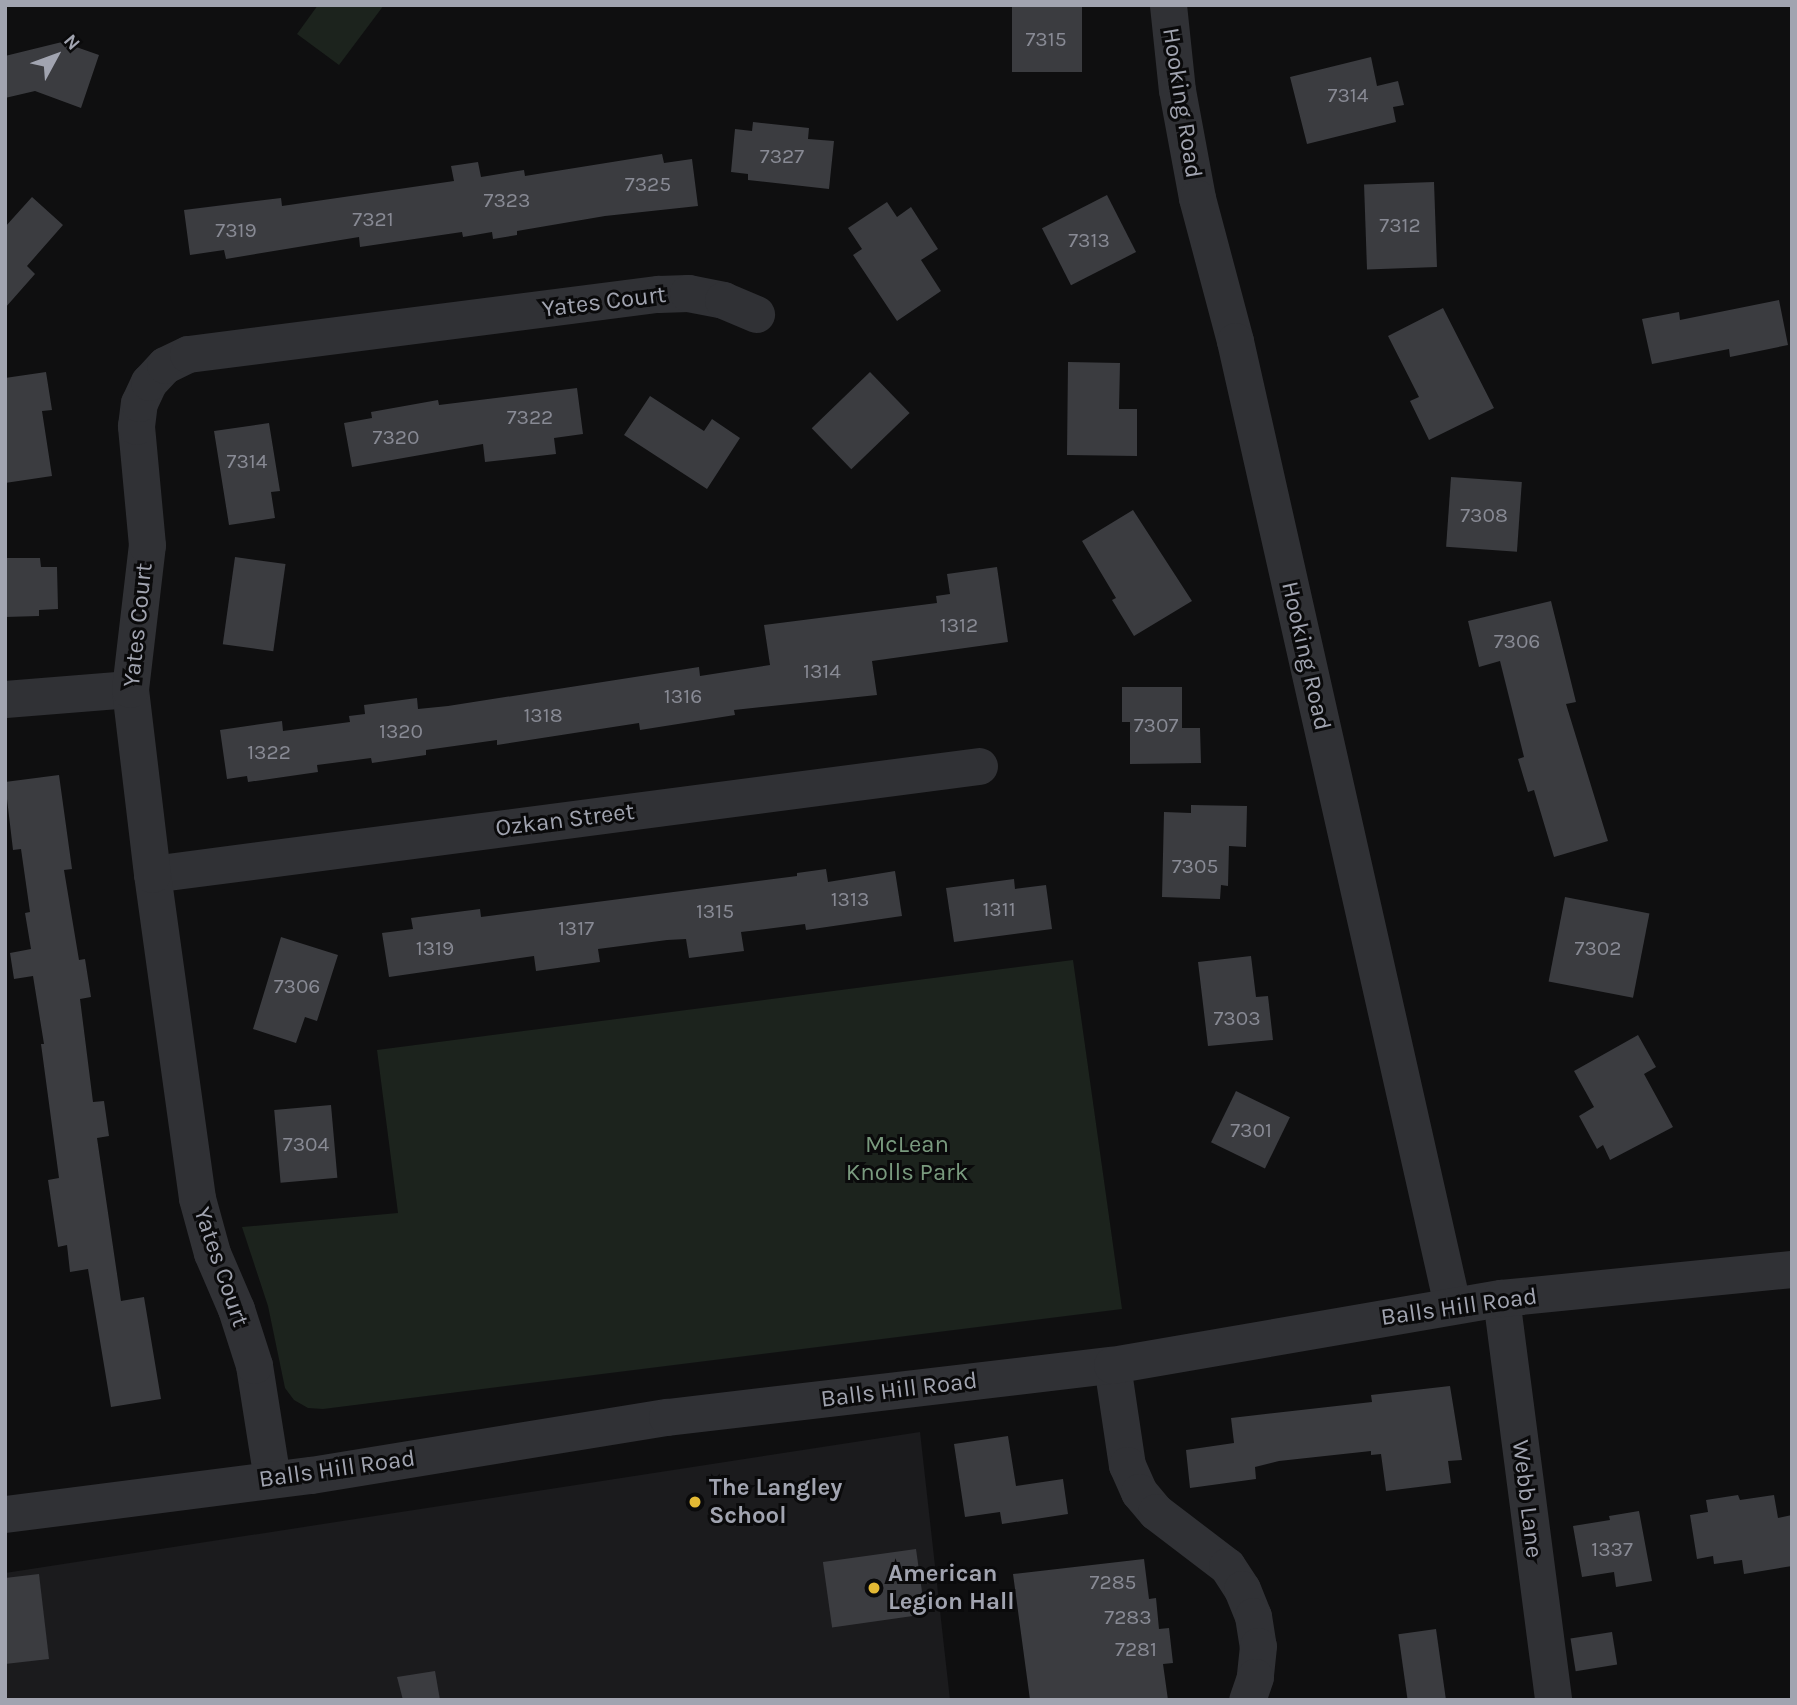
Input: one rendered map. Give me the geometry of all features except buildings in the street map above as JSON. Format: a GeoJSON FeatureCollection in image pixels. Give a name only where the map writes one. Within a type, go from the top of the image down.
{"type":"FeatureCollection","features":[{"type":"Feature","properties":{"kind":"street","name":"Hooking Road"},"geometry":{"type":"LineString","coordinates":[[1168,5],[1177,90],[1197,198],[1238,355],[1452,1305]]}},
{"type":"Feature","properties":{"kind":"street","name":"Yates Court"},"geometry":{"type":"LineString","coordinates":[[272,1479],[254,1365],[236,1309],[212,1253],[197,1198],[152,874],[130,689],[147,545],[137,415],[139,403],[149,382],[165,365],[188,354],[658,293],[688,293],[723,300],[756,314]]}},
{"type":"Feature","properties":{"kind":"street"},"geometry":{"type":"LineString","coordinates":[[5,699],[130,689]]}},
{"type":"Feature","properties":{"kind":"street","name":"Ozkan Street"},"geometry":{"type":"LineString","coordinates":[[152,874],[979,766]]}},
{"type":"Feature","properties":{"kind":"street","name":"Balls Hill Road"},"geometry":{"type":"LineString","coordinates":[[5,1514],[272,1479],[667,1417],[1112,1365],[1502,1298],[1792,1269]]}},
{"type":"Feature","properties":{"kind":"street","name":"Webb Lane"},"geometry":{"type":"LineString","coordinates":[[1502,1298],[1553,1700]]}},
{"type":"Feature","properties":{"kind":"street"},"geometry":{"type":"LineString","coordinates":[[1112,1365],[1127,1465],[1139,1492],[1156,1512],[1227,1566],[1242,1589],[1253,1616],[1258,1646],[1255,1677],[1247,1700]]}},
{"type":"Feature","properties":{"kind":"shaded area","name":"The Langley School"},"geometry":{"type":"Polygon","coordinates":[[[920,1432],[950,1700],[5,1700],[5,1573],[920,1432]]]}},
{"type":"Feature","properties":{"kind":"green space"},"geometry":{"type":"Polygon","coordinates":[[[318,5],[384,5],[339,65],[297,34],[318,5]]]}},
{"type":"Feature","properties":{"kind":"green space","name":"McLean Knolls Park"},"geometry":{"type":"Polygon","coordinates":[[[1073,960],[1122,1309],[323,1409],[308,1408],[294,1400],[285,1388],[268,1306],[242,1227],[398,1213],[377,1050],[1073,960]]]}},
{"type":"Feature","properties":{"kind":"place","name":"The Langley School"},"geometry":{"type":"Point","coordinates":[695,1502]}},
{"type":"Feature","properties":{"kind":"place","name":"American Legion Hall"},"geometry":{"type":"Point","coordinates":[874,1588]}}]}
